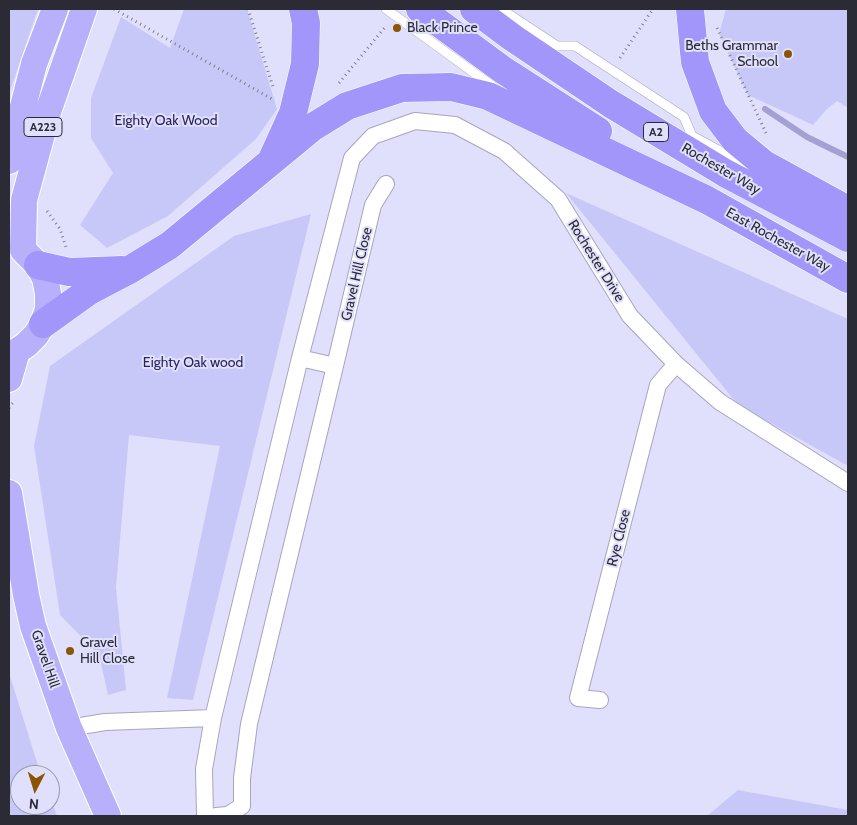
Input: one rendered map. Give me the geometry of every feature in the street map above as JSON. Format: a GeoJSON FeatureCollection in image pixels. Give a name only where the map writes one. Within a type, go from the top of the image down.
{"type":"FeatureCollection","features":[{"type":"Feature","properties":{"kind":"highway"},"geometry":{"type":"LineString","coordinates":[[270,163],[293,113],[305,64],[306,23],[303,9]]}},
{"type":"Feature","properties":{"kind":"highway","name":"Rochester Way"},"geometry":{"type":"LineString","coordinates":[[474,9],[513,38],[611,104],[724,173],[848,238]]}},
{"type":"Feature","properties":{"kind":"highway"},"geometry":{"type":"LineString","coordinates":[[690,9],[694,62],[713,111],[735,140],[764,164],[848,210]]}},
{"type":"Feature","properties":{"kind":"highway","name":"A2"},"geometry":{"type":"LineString","coordinates":[[407,12],[503,70],[707,200]]}},
{"type":"Feature","properties":{"kind":"highway"},"geometry":{"type":"LineString","coordinates":[[43,324],[89,291],[131,269],[170,245],[313,127],[347,106],[402,88],[451,86],[488,96],[540,119],[707,200]]}},
{"type":"Feature","properties":{"kind":"highway","name":"East Rochester Way"},"geometry":{"type":"LineString","coordinates":[[707,200],[848,279]]}},
{"type":"Feature","properties":{"kind":"highway"},"geometry":{"type":"LineString","coordinates":[[23,253],[69,272],[131,269]]}},
{"type":"Feature","properties":{"kind":"main road","name":"A223"},"geometry":{"type":"LineString","coordinates":[[9,161],[34,64],[55,9]]}},
{"type":"Feature","properties":{"kind":"main road","name":"A223"},"geometry":{"type":"LineString","coordinates":[[23,253],[24,200],[48,112],[84,9]]}},
{"type":"Feature","properties":{"kind":"main road"},"geometry":{"type":"LineString","coordinates":[[9,379],[13,352],[36,335],[43,324],[48,309],[48,293],[45,278],[23,253]]}},
{"type":"Feature","properties":{"kind":"main road","name":"Gravel Hill"},"geometry":{"type":"LineString","coordinates":[[9,493],[33,626],[69,728],[108,816]]}},
{"type":"Feature","properties":{"kind":"street","name":"Rochester Drive"},"geometry":{"type":"LineString","coordinates":[[300,358],[352,158],[373,136],[415,120],[455,125],[504,151],[558,199],[630,316],[676,364],[720,402],[848,483]]}},
{"type":"Feature","properties":{"kind":"street","name":"Gravel Hill Close"},"geometry":{"type":"LineString","coordinates":[[216,816],[228,815],[242,806],[242,778],[249,724],[373,205],[386,184]]}},
{"type":"Feature","properties":{"kind":"street"},"geometry":{"type":"LineString","coordinates":[[205,816],[204,769],[213,718],[300,358],[335,366]]}},
{"type":"Feature","properties":{"kind":"street","name":"Rye Close"},"geometry":{"type":"LineString","coordinates":[[600,700],[578,698],[658,385],[676,364]]}},
{"type":"Feature","properties":{"kind":"street"},"geometry":{"type":"LineString","coordinates":[[69,728],[104,722],[213,718]]}},
{"type":"Feature","properties":{"kind":"lane"},"geometry":{"type":"LineString","coordinates":[[386,9],[407,12],[540,119]]}},
{"type":"Feature","properties":{"kind":"lane"},"geometry":{"type":"LineString","coordinates":[[501,9],[557,46],[575,46],[684,118],[692,136],[848,219]]}},
{"type":"Feature","properties":{"kind":"path"},"geometry":{"type":"LineString","coordinates":[[114,9],[277,102]]}},
{"type":"Feature","properties":{"kind":"path"},"geometry":{"type":"LineString","coordinates":[[611,70],[653,9]]}},
{"type":"Feature","properties":{"kind":"path"},"geometry":{"type":"LineString","coordinates":[[338,84],[407,12]]}},
{"type":"Feature","properties":{"kind":"path"},"geometry":{"type":"LineString","coordinates":[[715,25],[769,138]]}},
{"type":"Feature","properties":{"kind":"green space"},"geometry":{"type":"Polygon","coordinates":[[[9,9],[38,9],[9,94],[9,9]]]}},
{"type":"Feature","properties":{"kind":"green space","name":"Eighty Oak Wood"},"geometry":{"type":"Polygon","coordinates":[[[184,9],[247,9],[277,109],[256,139],[168,216],[107,248],[80,225],[113,173],[91,138],[91,98],[121,17],[170,48],[184,9]]]}},
{"type":"Feature","properties":{"kind":"green space","name":"Beths Grammar School"},"geometry":{"type":"Polygon","coordinates":[[[726,9],[848,9],[848,108],[837,101],[813,125],[748,95],[719,34],[726,9]]]}},
{"type":"Feature","properties":{"kind":"green space"},"geometry":{"type":"Polygon","coordinates":[[[566,193],[848,319],[848,466],[738,405],[566,193]]]}},
{"type":"Feature","properties":{"kind":"green space","name":"Eighty Oak wood"},"geometry":{"type":"Polygon","coordinates":[[[311,214],[193,700],[167,698],[220,446],[129,435],[116,587],[126,690],[108,695],[99,655],[60,615],[34,446],[50,366],[234,236],[311,214]]]}},
{"type":"Feature","properties":{"kind":"green space"},"geometry":{"type":"Polygon","coordinates":[[[9,673],[38,765],[10,765],[10,815],[57,816],[9,816],[9,673]]]}},
{"type":"Feature","properties":{"kind":"green space"},"geometry":{"type":"Polygon","coordinates":[[[738,790],[848,810],[848,816],[707,816],[738,790]]]}},
{"type":"Feature","properties":{"kind":"waterway"},"geometry":{"type":"LineString","coordinates":[[765,109],[807,137],[848,157]]}},
{"type":"Feature","properties":{"kind":"place","name":"Black Prince"},"geometry":{"type":"Point","coordinates":[397,28]}},
{"type":"Feature","properties":{"kind":"place","name":"Beths Grammar School"},"geometry":{"type":"Point","coordinates":[788,54]}},
{"type":"Feature","properties":{"kind":"place","name":"Gravel Hill Close"},"geometry":{"type":"Point","coordinates":[70,651]}}]}
